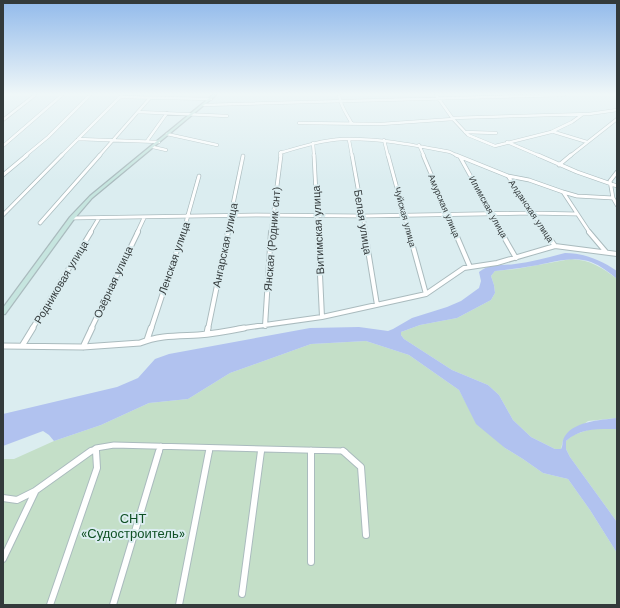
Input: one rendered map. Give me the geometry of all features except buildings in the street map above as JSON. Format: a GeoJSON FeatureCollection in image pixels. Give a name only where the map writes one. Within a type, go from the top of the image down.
{"type":"FeatureCollection","features":[{"type":"Feature","properties":{"kind":"street"},"geometry":{"type":"LineString","coordinates":[[3,146],[30,123]]}},
{"type":"Feature","properties":{"kind":"street"},"geometry":{"type":"LineString","coordinates":[[3,175],[62,123]]}},
{"type":"Feature","properties":{"kind":"street"},"geometry":{"type":"LineString","coordinates":[[3,215],[94,123]]}},
{"type":"Feature","properties":{"kind":"street"},"geometry":{"type":"LineString","coordinates":[[40,223],[128,123]]}},
{"type":"Feature","properties":{"kind":"street"},"geometry":{"type":"LineString","coordinates":[[147,141],[159,123]]}},
{"type":"Feature","properties":{"kind":"street"},"geometry":{"type":"LineString","coordinates":[[3,312],[72,218],[91,198],[180,123]]}},
{"type":"Feature","properties":{"kind":"street"},"geometry":{"type":"LineString","coordinates":[[299,124],[363,123]]}},
{"type":"Feature","properties":{"kind":"street"},"geometry":{"type":"LineString","coordinates":[[458,123],[472,137],[495,146],[506,142],[554,132],[570,123]]}},
{"type":"Feature","properties":{"kind":"street"},"geometry":{"type":"LineString","coordinates":[[559,165],[611,123]]}},
{"type":"Feature","properties":{"kind":"street"},"geometry":{"type":"LineString","coordinates":[[465,132],[496,133]]}},
{"type":"Feature","properties":{"kind":"street"},"geometry":{"type":"LineString","coordinates":[[554,132],[587,142]]}},
{"type":"Feature","properties":{"kind":"street"},"geometry":{"type":"LineString","coordinates":[[167,134],[217,145]]}},
{"type":"Feature","properties":{"kind":"street"},"geometry":{"type":"LineString","coordinates":[[313,144],[342,139],[384,140],[418,145],[438,149],[474,161],[508,176],[529,180],[577,196],[613,198]]}},
{"type":"Feature","properties":{"kind":"street"},"geometry":{"type":"LineString","coordinates":[[78,140],[159,142]]}},
{"type":"Feature","properties":{"kind":"street","name":"Белая улица"},"geometry":{"type":"LineString","coordinates":[[349,140],[377,305]]}},
{"type":"Feature","properties":{"kind":"street","name":"Чуйская улица"},"geometry":{"type":"LineString","coordinates":[[384,140],[426,294]]}},
{"type":"Feature","properties":{"kind":"street"},"geometry":{"type":"LineString","coordinates":[[506,142],[559,165],[617,186]]}},
{"type":"Feature","properties":{"kind":"street","name":"Янская (Родник снт)"},"geometry":{"type":"LineString","coordinates":[[265,326],[272,215],[281,152],[313,144]]}},
{"type":"Feature","properties":{"kind":"street","name":"Витимская улица"},"geometry":{"type":"LineString","coordinates":[[313,144],[322,317]]}},
{"type":"Feature","properties":{"kind":"street","name":"Амурская улица"},"geometry":{"type":"LineString","coordinates":[[418,145],[470,267]]}},
{"type":"Feature","properties":{"kind":"street"},"geometry":{"type":"LineString","coordinates":[[153,147],[166,150]]}},
{"type":"Feature","properties":{"kind":"street","name":"Ангарская улица"},"geometry":{"type":"LineString","coordinates":[[207,333],[243,156]]}},
{"type":"Feature","properties":{"kind":"street","name":"Илимская улица"},"geometry":{"type":"LineString","coordinates":[[460,157],[516,258]]}},
{"type":"Feature","properties":{"kind":"street"},"geometry":{"type":"LineString","coordinates":[[617,172],[610,181],[613,198],[617,205]]}},
{"type":"Feature","properties":{"kind":"street","name":"Ленская улица"},"geometry":{"type":"LineString","coordinates":[[147,340],[188,217],[199,176]]}},
{"type":"Feature","properties":{"kind":"street","name":"Алданская улица"},"geometry":{"type":"LineString","coordinates":[[508,176],[555,246]]}},
{"type":"Feature","properties":{"kind":"street"},"geometry":{"type":"LineString","coordinates":[[563,192],[588,230],[606,252]]}},
{"type":"Feature","properties":{"kind":"street"},"geometry":{"type":"LineString","coordinates":[[72,218],[272,215],[363,216],[404,214],[577,214]]}},
{"type":"Feature","properties":{"kind":"street","name":"Родниковая улица"},"geometry":{"type":"LineString","coordinates":[[22,346],[99,218]]}},
{"type":"Feature","properties":{"kind":"street","name":"Озёрная улица"},"geometry":{"type":"LineString","coordinates":[[84,347],[144,218]]}},
{"type":"Feature","properties":{"kind":"street"},"geometry":{"type":"LineString","coordinates":[[3,346],[84,347],[140,343],[147,340],[172,335],[207,333],[265,326],[322,317],[426,294],[447,282],[458,271],[470,267],[497,263],[555,246],[617,254]]}},
{"type":"Feature","properties":{"kind":"street"},"geometry":{"type":"LineString","coordinates":[[3,498],[17,500],[35,491],[96,448],[114,445],[343,451],[361,467],[366,535]]}},
{"type":"Feature","properties":{"kind":"street"},"geometry":{"type":"LineString","coordinates":[[113,605],[161,446]]}},
{"type":"Feature","properties":{"kind":"street"},"geometry":{"type":"LineString","coordinates":[[50,605],[97,468],[96,448]]}},
{"type":"Feature","properties":{"kind":"street"},"geometry":{"type":"LineString","coordinates":[[179,605],[210,448]]}},
{"type":"Feature","properties":{"kind":"street"},"geometry":{"type":"LineString","coordinates":[[242,594],[261,449]]}},
{"type":"Feature","properties":{"kind":"street"},"geometry":{"type":"LineString","coordinates":[[311,562],[312,450]]}},
{"type":"Feature","properties":{"kind":"street"},"geometry":{"type":"LineString","coordinates":[[3,559],[35,491]]}},
{"type":"Feature","properties":{"kind":"green space"},"geometry":{"type":"Polygon","coordinates":[[[571,259],[596,265],[617,279],[617,418],[588,421],[563,440],[561,449],[555,449],[531,437],[513,420],[499,395],[488,385],[452,370],[404,339],[401,332],[420,325],[457,318],[491,300],[495,293],[491,276],[495,271],[516,269],[571,259]]]}},
{"type":"Feature","properties":{"kind":"green space","name":"СНТ «Судостроитель»"},"geometry":{"type":"Polygon","coordinates":[[[366,341],[409,355],[459,390],[466,403],[505,448],[543,473],[568,479],[590,510],[617,553],[617,605],[3,605],[3,459],[14,459],[54,441],[101,425],[149,403],[188,399],[230,373],[311,344],[366,341]]]}},
{"type":"Feature","properties":{"kind":"green space"},"geometry":{"type":"Polygon","coordinates":[[[591,429],[617,429],[617,522],[570,457],[566,449],[566,441],[573,435],[591,429]]]}},
{"type":"Feature","properties":{"kind":"water"},"geometry":{"type":"Polygon","coordinates":[[[565,253],[579,254],[605,264],[617,271],[617,279],[605,269],[591,262],[577,259],[495,271],[491,276],[495,293],[491,300],[457,318],[420,325],[401,332],[401,335],[404,339],[452,370],[488,385],[499,395],[513,420],[531,437],[555,449],[561,449],[563,440],[567,434],[579,425],[617,418],[617,429],[583,431],[566,441],[566,449],[570,457],[617,522],[617,553],[590,510],[568,479],[543,473],[505,448],[476,424],[459,390],[409,355],[366,341],[311,344],[230,373],[188,399],[149,403],[101,425],[54,441],[43,431],[3,446],[3,414],[117,387],[138,378],[155,359],[169,354],[310,328],[359,327],[388,331],[412,318],[461,301],[479,288],[481,281],[479,272],[487,267],[528,262],[565,253]]]}}]}
